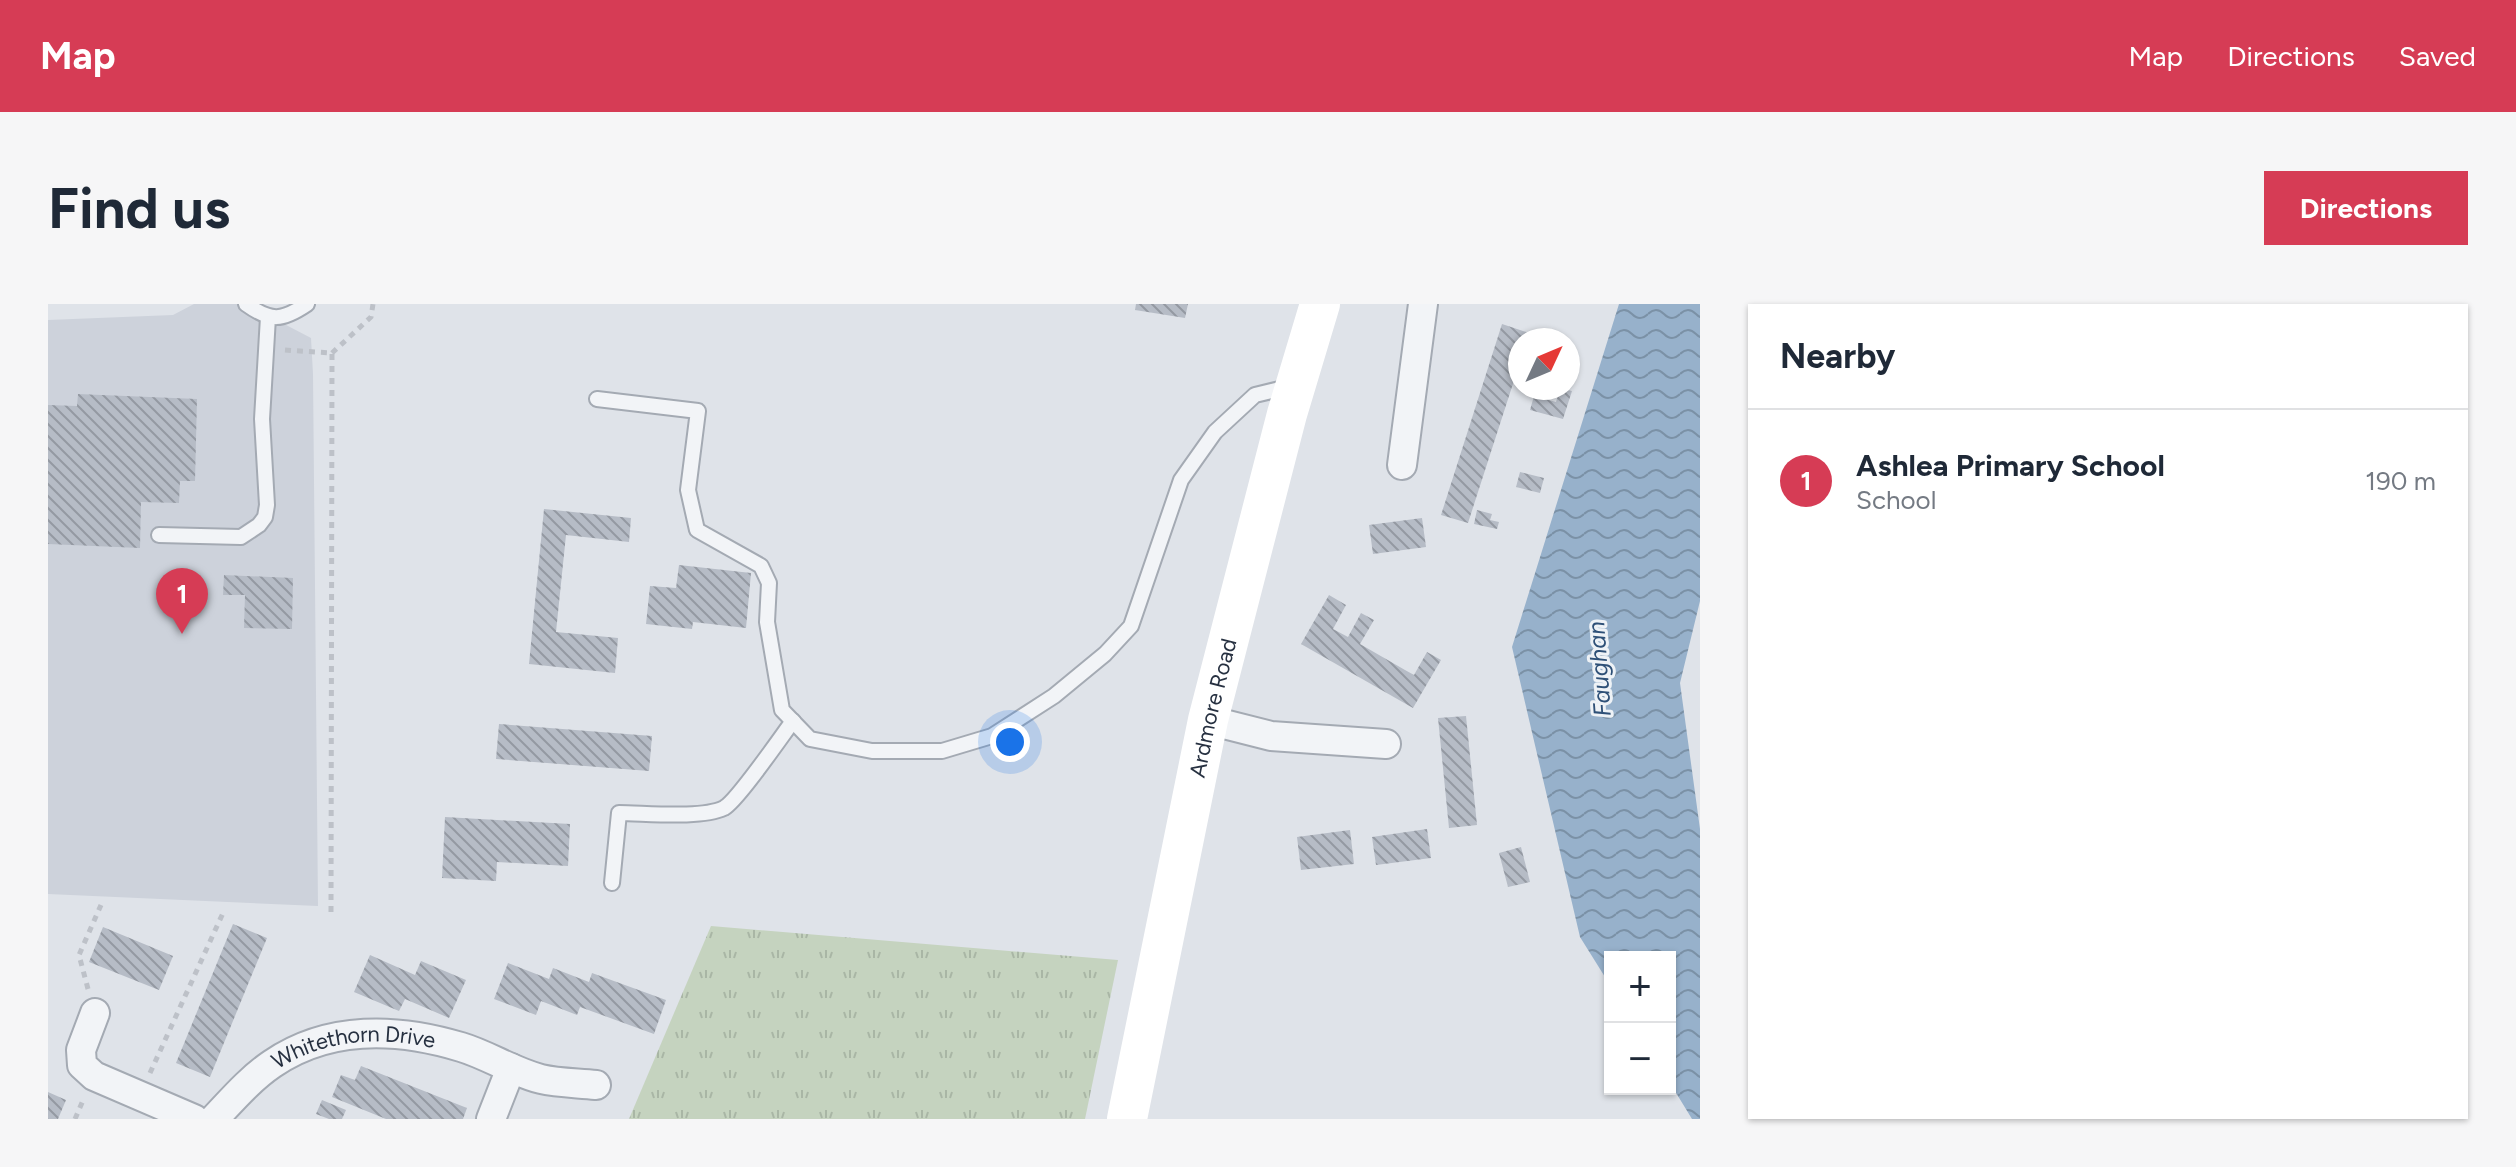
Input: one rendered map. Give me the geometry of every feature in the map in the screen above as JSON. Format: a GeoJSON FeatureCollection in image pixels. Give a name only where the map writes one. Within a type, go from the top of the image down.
{"type":"FeatureCollection","features":[{"type":"Feature","properties":{"kind":"street","name":"Ardmore Road"},"geometry":{"type":"LineString","coordinates":[[1127,1119],[1208,720],[1320,304]]}},
{"type":"Feature","properties":{"kind":"street"},"geometry":{"type":"LineString","coordinates":[[1402,465],[1423,304]]}},
{"type":"Feature","properties":{"kind":"street"},"geometry":{"type":"LineString","coordinates":[[1208,720],[1271,736],[1386,744]]}},
{"type":"Feature","properties":{"kind":"street"},"geometry":{"type":"LineString","coordinates":[[95,1013],[81,1050],[82,1065],[94,1076],[194,1119]]}},
{"type":"Feature","properties":{"kind":"street","name":"Whitethorn Drive"},"geometry":{"type":"LineString","coordinates":[[214,1119],[271,1065],[303,1047],[371,1032],[416,1034],[464,1048],[540,1079],[596,1085]]}},
{"type":"Feature","properties":{"kind":"street"},"geometry":{"type":"LineString","coordinates":[[491,1119],[511,1068]]}},
{"type":"Feature","properties":{"kind":"lane"},"geometry":{"type":"LineString","coordinates":[[246,304],[268,317],[281,318],[307,304]]}},
{"type":"Feature","properties":{"kind":"lane"},"geometry":{"type":"LineString","coordinates":[[159,535],[241,537],[253,531],[265,517],[262,419],[268,317]]}},
{"type":"Feature","properties":{"kind":"lane"},"geometry":{"type":"LineString","coordinates":[[597,399],[698,411],[688,490],[697,530],[761,566],[769,583],[767,622],[782,710],[810,739],[872,751],[942,751],[992,736],[1054,696],[1105,654],[1131,626],[1181,480],[1215,432],[1255,395],[1296,385]]}},
{"type":"Feature","properties":{"kind":"lane"},"geometry":{"type":"LineString","coordinates":[[612,883],[619,813],[697,813],[725,808],[793,721]]}},
{"type":"Feature","properties":{"kind":"path"},"geometry":{"type":"LineString","coordinates":[[266,349],[332,353],[371,317],[373,304]]}},
{"type":"Feature","properties":{"kind":"path"},"geometry":{"type":"LineString","coordinates":[[331,912],[332,353]]}},
{"type":"Feature","properties":{"kind":"path"},"geometry":{"type":"LineString","coordinates":[[95,1013],[79,955],[101,905]]}},
{"type":"Feature","properties":{"kind":"path"},"geometry":{"type":"LineString","coordinates":[[140,1096],[223,913]]}},
{"type":"Feature","properties":{"kind":"shaded area"},"geometry":{"type":"Polygon","coordinates":[[[194,304],[246,304],[311,338],[318,906],[48,894],[48,320],[173,315],[194,304]]]}},
{"type":"Feature","properties":{"kind":"green space"},"geometry":{"type":"Polygon","coordinates":[[[711,926],[1118,960],[1085,1119],[629,1119],[711,926]]]}},
{"type":"Feature","properties":{"kind":"water","name":"Faughan"},"geometry":{"type":"Polygon","coordinates":[[[1619,304],[1700,304],[1700,601],[1680,683],[1700,829],[1700,1119],[1692,1119],[1676,1093],[1676,951],[1604,951],[1604,975],[1580,937],[1512,647],[1619,304]]]}},
{"type":"Feature","properties":{"kind":"building"},"geometry":{"type":"Polygon","coordinates":[[[1136,304],[1188,304],[1185,318],[1135,310],[1136,304]]]}},
{"type":"Feature","properties":{"kind":"building"},"geometry":{"type":"Polygon","coordinates":[[[1502,324],[1514,328],[1508,328],[1508,399],[1468,523],[1441,515],[1502,324]]]}},
{"type":"Feature","properties":{"kind":"building"},"geometry":{"type":"Polygon","coordinates":[[[78,394],[197,399],[195,481],[180,481],[179,503],[141,502],[140,548],[48,544],[48,405],[77,406],[78,394]]]}},
{"type":"Feature","properties":{"kind":"building"},"geometry":{"type":"Polygon","coordinates":[[[1533,400],[1569,400],[1563,419],[1530,410],[1533,400]]]}},
{"type":"Feature","properties":{"kind":"building"},"geometry":{"type":"Polygon","coordinates":[[[1520,472],[1544,478],[1540,493],[1516,487],[1520,472]]]}},
{"type":"Feature","properties":{"kind":"building"},"geometry":{"type":"Polygon","coordinates":[[[544,509],[631,518],[629,542],[566,535],[556,632],[618,638],[615,673],[529,664],[544,509]]]}},
{"type":"Feature","properties":{"kind":"building"},"geometry":{"type":"Polygon","coordinates":[[[1477,510],[1492,514],[1490,520],[1499,522],[1497,529],[1474,524],[1477,510]]]}},
{"type":"Feature","properties":{"kind":"building"},"geometry":{"type":"Polygon","coordinates":[[[1422,518],[1426,547],[1373,554],[1369,525],[1422,518]]]}},
{"type":"Feature","properties":{"kind":"building"},"geometry":{"type":"Polygon","coordinates":[[[679,565],[751,573],[746,628],[693,622],[692,629],[646,624],[650,586],[676,588],[679,565]]]}},
{"type":"Feature","properties":{"kind":"building"},"geometry":{"type":"Polygon","coordinates":[[[224,575],[293,578],[292,629],[244,628],[245,595],[223,595],[224,575]]]}},
{"type":"Feature","properties":{"kind":"building"},"geometry":{"type":"Polygon","coordinates":[[[1329,595],[1346,605],[1333,629],[1348,637],[1361,613],[1374,620],[1360,644],[1414,675],[1427,652],[1441,660],[1413,708],[1301,644],[1329,595]]]}},
{"type":"Feature","properties":{"kind":"building"},"geometry":{"type":"Polygon","coordinates":[[[1466,716],[1477,825],[1449,828],[1438,718],[1466,716]]]}},
{"type":"Feature","properties":{"kind":"building"},"geometry":{"type":"Polygon","coordinates":[[[499,724],[652,736],[649,771],[496,759],[499,724]]]}},
{"type":"Feature","properties":{"kind":"building"},"geometry":{"type":"Polygon","coordinates":[[[445,817],[570,824],[568,866],[497,862],[496,881],[442,878],[445,817]]]}},
{"type":"Feature","properties":{"kind":"building"},"geometry":{"type":"Polygon","coordinates":[[[1427,829],[1431,858],[1376,865],[1372,837],[1427,829]]]}},
{"type":"Feature","properties":{"kind":"building"},"geometry":{"type":"Polygon","coordinates":[[[1350,830],[1354,864],[1301,870],[1297,837],[1350,830]]]}},
{"type":"Feature","properties":{"kind":"building"},"geometry":{"type":"Polygon","coordinates":[[[1521,847],[1530,882],[1508,887],[1499,853],[1521,847]]]}},
{"type":"Feature","properties":{"kind":"building"},"geometry":{"type":"Polygon","coordinates":[[[233,924],[267,938],[210,1077],[176,1063],[233,924]]]}},
{"type":"Feature","properties":{"kind":"building"},"geometry":{"type":"Polygon","coordinates":[[[103,927],[173,956],[159,990],[89,962],[103,927]]]}},
{"type":"Feature","properties":{"kind":"building"},"geometry":{"type":"Polygon","coordinates":[[[370,955],[415,975],[421,961],[466,980],[449,1018],[405,999],[399,1011],[354,992],[370,955]]]}},
{"type":"Feature","properties":{"kind":"building"},"geometry":{"type":"Polygon","coordinates":[[[508,963],[549,979],[553,968],[589,982],[592,973],[666,1000],[654,1034],[580,1007],[577,1015],[541,1001],[536,1015],[494,999],[508,963]]]}},
{"type":"Feature","properties":{"kind":"building"},"geometry":{"type":"Polygon","coordinates":[[[361,1066],[467,1108],[463,1119],[386,1119],[332,1097],[341,1075],[355,1080],[361,1066]]]}},
{"type":"Feature","properties":{"kind":"building"},"geometry":{"type":"Polygon","coordinates":[[[48,1092],[66,1100],[58,1119],[48,1119],[48,1092]]]}},
{"type":"Feature","properties":{"kind":"building"},"geometry":{"type":"Polygon","coordinates":[[[322,1100],[346,1110],[342,1119],[329,1119],[316,1114],[322,1100]]]}},
{"type":"Feature","properties":{"kind":"place","name":"Ashlea Primary School"},"geometry":{"type":"Point","coordinates":[182,634]}}]}
